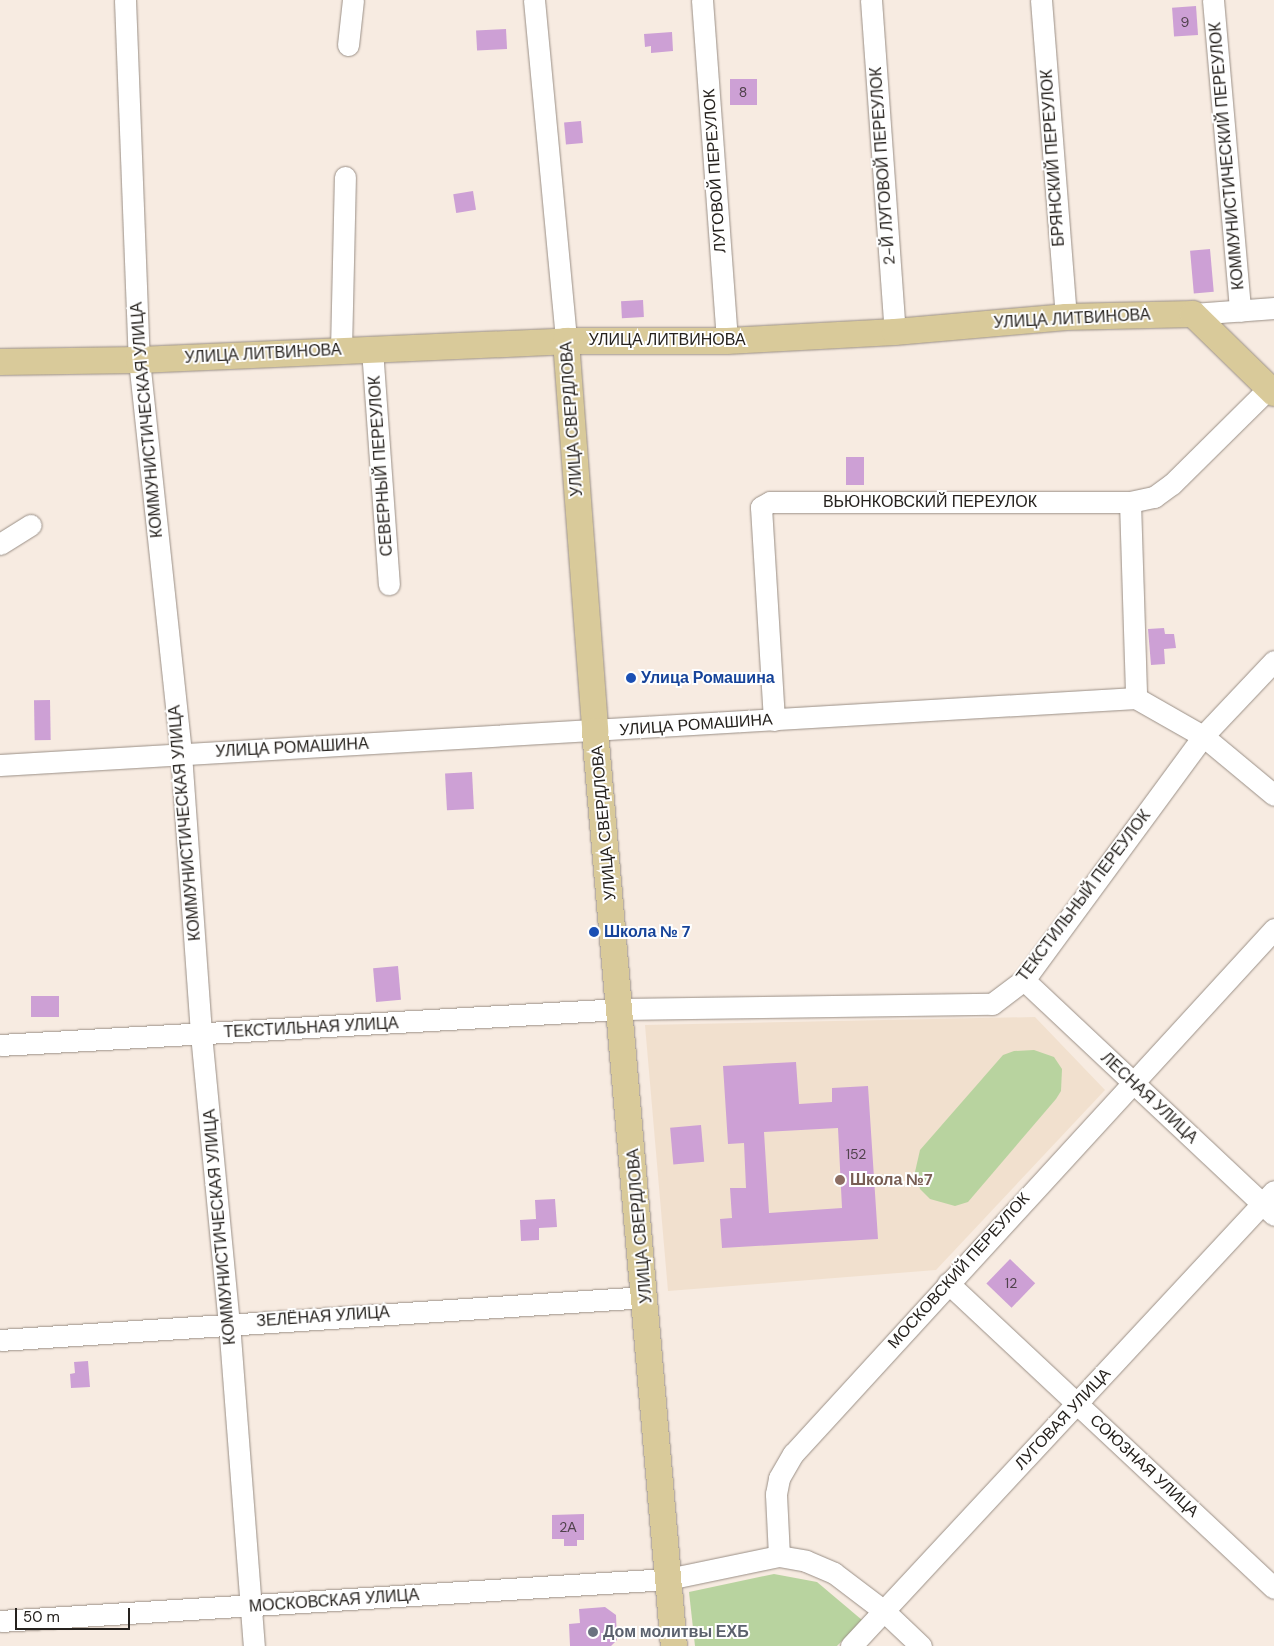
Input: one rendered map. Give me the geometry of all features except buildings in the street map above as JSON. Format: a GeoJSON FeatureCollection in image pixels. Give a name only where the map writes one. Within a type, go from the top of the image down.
{"type":"FeatureCollection","features":[{"type":"Feature","properties":{"kind":"main road","name":"УЛИЦА ЛИТВИНОВА"},"geometry":{"type":"LineString","coordinates":[[0,362],[138,360],[566,341],[727,341],[894,332],[1066,317],[1193,314]]}},
{"type":"Feature","properties":{"kind":"main road"},"geometry":{"type":"LineString","coordinates":[[1193,314],[1271,391]]}},
{"type":"Feature","properties":{"kind":"main road","name":"УЛИЦА СВЕРДЛОВА"},"geometry":{"type":"LineString","coordinates":[[566,341],[595,731],[646,1297],[674,1646]]}},
{"type":"Feature","properties":{"kind":"street","name":"КОММУНИСТИЧЕСКАЯ УЛИЦА"},"geometry":{"type":"LineString","coordinates":[[125,0],[138,360],[181,754],[202,1034],[229,1323],[254,1646]]}},
{"type":"Feature","properties":{"kind":"street"},"geometry":{"type":"LineString","coordinates":[[348,46],[353,0]]}},
{"type":"Feature","properties":{"kind":"street","name":"УЛИЦА СВЕРДЛОВА"},"geometry":{"type":"LineString","coordinates":[[534,0],[566,341]]}},
{"type":"Feature","properties":{"kind":"street","name":"ЛУГОВОЙ ПЕРЕУЛОК"},"geometry":{"type":"LineString","coordinates":[[702,0],[727,341]]}},
{"type":"Feature","properties":{"kind":"street","name":"2-Й ЛУГОВОЙ ПЕРЕУЛОК"},"geometry":{"type":"LineString","coordinates":[[871,0],[894,332]]}},
{"type":"Feature","properties":{"kind":"street","name":"БРЯНСКИЙ ПЕРЕУЛОК"},"geometry":{"type":"LineString","coordinates":[[1041,0],[1066,317]]}},
{"type":"Feature","properties":{"kind":"street","name":"КОММУНИСТИЧЕСКИЙ ПЕРЕУЛОК"},"geometry":{"type":"LineString","coordinates":[[1213,0],[1240,311]]}},
{"type":"Feature","properties":{"kind":"street"},"geometry":{"type":"LineString","coordinates":[[341,350],[345,177]]}},
{"type":"Feature","properties":{"kind":"street","name":"УЛИЦА ЛИТВИНОВА"},"geometry":{"type":"LineString","coordinates":[[1193,314],[1274,308]]}},
{"type":"Feature","properties":{"kind":"street","name":"СЕВЕРНЫЙ ПЕРЕУЛОК"},"geometry":{"type":"LineString","coordinates":[[372,349],[390,584]]}},
{"type":"Feature","properties":{"kind":"street","name":"ВЬЮНКОВСКИЙ ПЕРЕУЛОК"},"geometry":{"type":"LineString","coordinates":[[774,720],[761,507],[770,502],[1130,502],[1154,497],[1172,484],[1271,391]]}},
{"type":"Feature","properties":{"kind":"street"},"geometry":{"type":"LineString","coordinates":[[1130,502],[1136,698],[1203,736],[1274,795]]}},
{"type":"Feature","properties":{"kind":"street"},"geometry":{"type":"LineString","coordinates":[[0,544],[30,525]]}},
{"type":"Feature","properties":{"kind":"street","name":"ТЕКСТИЛЬНЫЙ ПЕРЕУЛОК"},"geometry":{"type":"LineString","coordinates":[[621,1010],[992,1004],[1024,980],[1203,736],[1274,661]]}},
{"type":"Feature","properties":{"kind":"street","name":"УЛИЦА РОМАШИНА"},"geometry":{"type":"LineString","coordinates":[[0,766],[1136,698]]}},
{"type":"Feature","properties":{"kind":"street","name":"МОСКОВСКИЙ ПЕРЕУЛОК"},"geometry":{"type":"LineString","coordinates":[[779,1556],[776,1494],[779,1478],[793,1454],[948,1282],[1274,929]]}},
{"type":"Feature","properties":{"kind":"street","name":"ЛЕСНАЯ УЛИЦА"},"geometry":{"type":"LineString","coordinates":[[1024,980],[1132,1082],[1270,1204]]}},
{"type":"Feature","properties":{"kind":"street","name":"ТЕКСТИЛЬНАЯ УЛИЦА"},"geometry":{"type":"LineString","coordinates":[[0,1045],[621,1010]]}},
{"type":"Feature","properties":{"kind":"street","name":"ЛУГОВАЯ УЛИЦА"},"geometry":{"type":"LineString","coordinates":[[851,1646],[1077,1404],[1270,1204]]}},
{"type":"Feature","properties":{"kind":"street","name":"СОЮЗНАЯ УЛИЦА"},"geometry":{"type":"LineString","coordinates":[[948,1282],[1274,1588]]}},
{"type":"Feature","properties":{"kind":"street","name":"ЗЕЛЁНАЯ УЛИЦА"},"geometry":{"type":"LineString","coordinates":[[0,1340],[229,1323],[646,1297]]}},
{"type":"Feature","properties":{"kind":"street"},"geometry":{"type":"LineString","coordinates":[[668,1579],[779,1556],[806,1561],[834,1573],[884,1611],[921,1646]]}},
{"type":"Feature","properties":{"kind":"street","name":"МОСКОВСКАЯ УЛИЦА"},"geometry":{"type":"LineString","coordinates":[[0,1621],[251,1607],[668,1579]]}},
{"type":"Feature","properties":{"kind":"shaded area","name":"Школа №7"},"geometry":{"type":"Polygon","coordinates":[[[1035,1017],[1105,1090],[936,1270],[668,1291],[645,1025],[1035,1017]]]}},
{"type":"Feature","properties":{"kind":"green space"},"geometry":{"type":"Polygon","coordinates":[[[1034,1050],[1054,1057],[1062,1069],[1061,1091],[1056,1099],[968,1202],[955,1206],[930,1199],[920,1189],[915,1172],[920,1150],[1003,1055],[1014,1051],[1034,1050]]]}},
{"type":"Feature","properties":{"kind":"green space"},"geometry":{"type":"Polygon","coordinates":[[[774,1574],[817,1582],[862,1620],[837,1646],[695,1646],[689,1592],[774,1574]]]}},
{"type":"Feature","properties":{"kind":"place","name":"Улица Ромашина"},"geometry":{"type":"Point","coordinates":[631,678]}},
{"type":"Feature","properties":{"kind":"place","name":"Школа № 7"},"geometry":{"type":"Point","coordinates":[594,932]}},
{"type":"Feature","properties":{"kind":"place","name":"Школа №7"},"geometry":{"type":"Point","coordinates":[840,1180]}},
{"type":"Feature","properties":{"kind":"place","name":"Дом молитвы ЕХБ"},"geometry":{"type":"Point","coordinates":[593,1632]}}]}
